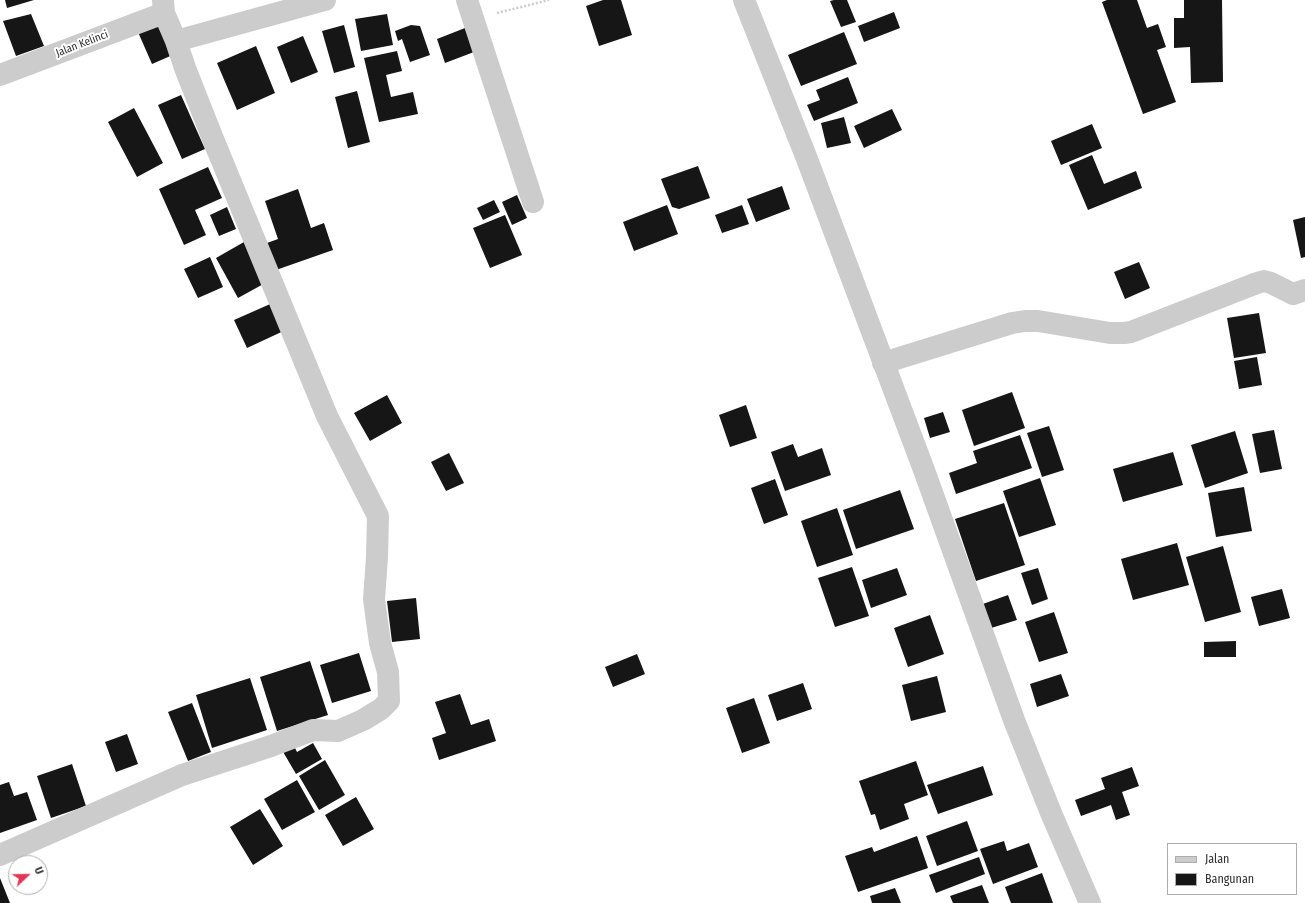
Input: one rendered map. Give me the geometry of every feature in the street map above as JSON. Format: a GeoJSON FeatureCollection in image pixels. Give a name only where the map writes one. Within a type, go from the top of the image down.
{"type":"FeatureCollection","features":[{"type":"Feature","properties":{"kind":"street"},"geometry":{"type":"LineString","coordinates":[[176,41],[325,0]]}},
{"type":"Feature","properties":{"kind":"street"},"geometry":{"type":"LineString","coordinates":[[744,0],[810,167],[924,470],[1017,727],[1051,813],[1090,903]]}},
{"type":"Feature","properties":{"kind":"street"},"geometry":{"type":"LineString","coordinates":[[0,855],[182,774],[271,746],[313,730],[338,730],[363,720],[381,709],[389,701],[388,672],[380,643],[374,599],[378,516],[326,416],[212,139],[163,6]]}},
{"type":"Feature","properties":{"kind":"street","name":"Jalan Kelinci"},"geometry":{"type":"LineString","coordinates":[[0,75],[163,6]]}},
{"type":"Feature","properties":{"kind":"street"},"geometry":{"type":"LineString","coordinates":[[470,10],[533,202]]}},
{"type":"Feature","properties":{"kind":"street"},"geometry":{"type":"LineString","coordinates":[[883,363],[1012,323],[1038,321],[1110,333],[1124,333],[1131,332],[1264,281],[1294,294],[1305,290]]}},
{"type":"Feature","properties":{"kind":"path"},"geometry":{"type":"LineString","coordinates":[[470,10],[549,0]]}},
{"type":"Feature","properties":{"kind":"building"},"geometry":{"type":"Polygon","coordinates":[[[5,0],[34,0],[7,8],[5,0]]]}},
{"type":"Feature","properties":{"kind":"building"},"geometry":{"type":"Polygon","coordinates":[[[603,0],[621,0],[632,35],[599,46],[586,6],[603,0]]]}},
{"type":"Feature","properties":{"kind":"building"},"geometry":{"type":"Polygon","coordinates":[[[847,0],[856,22],[841,27],[830,1],[847,0]]]}},
{"type":"Feature","properties":{"kind":"building"},"geometry":{"type":"Polygon","coordinates":[[[1107,0],[1137,0],[1147,28],[1158,24],[1166,47],[1157,50],[1176,102],[1143,114],[1102,2],[1107,0]]]}},
{"type":"Feature","properties":{"kind":"building"},"geometry":{"type":"Polygon","coordinates":[[[1184,0],[1222,0],[1223,82],[1191,83],[1190,47],[1174,48],[1174,18],[1184,18],[1184,0]]]}},
{"type":"Feature","properties":{"kind":"building"},"geometry":{"type":"Polygon","coordinates":[[[894,12],[900,28],[864,42],[858,26],[894,12]]]}},
{"type":"Feature","properties":{"kind":"building"},"geometry":{"type":"Polygon","coordinates":[[[31,14],[44,46],[16,56],[3,21],[31,14]]]}},
{"type":"Feature","properties":{"kind":"building"},"geometry":{"type":"Polygon","coordinates":[[[387,14],[393,45],[361,51],[355,19],[387,14]]]}},
{"type":"Feature","properties":{"kind":"building"},"geometry":{"type":"Polygon","coordinates":[[[161,22],[175,54],[152,64],[138,32],[161,22]]]}},
{"type":"Feature","properties":{"kind":"building"},"geometry":{"type":"Polygon","coordinates":[[[344,25],[355,67],[334,73],[322,31],[344,25]]]}},
{"type":"Feature","properties":{"kind":"building"},"geometry":{"type":"Polygon","coordinates":[[[411,25],[420,26],[430,55],[410,62],[402,39],[398,41],[395,31],[411,25]]]}},
{"type":"Feature","properties":{"kind":"building"},"geometry":{"type":"Polygon","coordinates":[[[465,28],[474,52],[445,63],[437,39],[465,28]]]}},
{"type":"Feature","properties":{"kind":"building"},"geometry":{"type":"Polygon","coordinates":[[[844,32],[857,64],[801,86],[788,55],[844,32]]]}},
{"type":"Feature","properties":{"kind":"building"},"geometry":{"type":"Polygon","coordinates":[[[303,36],[318,72],[291,83],[277,47],[303,36]]]}},
{"type":"Feature","properties":{"kind":"building"},"geometry":{"type":"Polygon","coordinates":[[[256,46],[275,93],[237,110],[217,63],[256,46]]]}},
{"type":"Feature","properties":{"kind":"building"},"geometry":{"type":"Polygon","coordinates":[[[397,51],[402,71],[386,75],[391,97],[413,92],[418,114],[379,122],[364,58],[397,51]]]}},
{"type":"Feature","properties":{"kind":"building"},"geometry":{"type":"Polygon","coordinates":[[[848,77],[858,103],[814,121],[807,105],[820,100],[816,90],[848,77]]]}},
{"type":"Feature","properties":{"kind":"building"},"geometry":{"type":"Polygon","coordinates":[[[357,91],[370,142],[348,148],[335,97],[357,91]]]}},
{"type":"Feature","properties":{"kind":"building"},"geometry":{"type":"Polygon","coordinates":[[[181,95],[205,149],[182,159],[158,105],[181,95]]]}},
{"type":"Feature","properties":{"kind":"building"},"geometry":{"type":"Polygon","coordinates":[[[134,108],[163,163],[137,177],[108,122],[134,108]]]}},
{"type":"Feature","properties":{"kind":"building"},"geometry":{"type":"Polygon","coordinates":[[[892,109],[902,130],[864,148],[854,126],[892,109]]]}},
{"type":"Feature","properties":{"kind":"building"},"geometry":{"type":"Polygon","coordinates":[[[844,117],[851,143],[827,148],[821,123],[844,117]]]}},
{"type":"Feature","properties":{"kind":"building"},"geometry":{"type":"Polygon","coordinates":[[[1092,124],[1102,148],[1061,165],[1051,141],[1092,124]]]}},
{"type":"Feature","properties":{"kind":"building"},"geometry":{"type":"Polygon","coordinates":[[[1092,155],[1104,184],[1136,171],[1142,188],[1088,210],[1069,165],[1092,155]]]}},
{"type":"Feature","properties":{"kind":"building"},"geometry":{"type":"Polygon","coordinates":[[[698,166],[710,198],[679,209],[672,207],[661,179],[698,166]]]}},
{"type":"Feature","properties":{"kind":"building"},"geometry":{"type":"Polygon","coordinates":[[[208,167],[222,198],[195,210],[206,235],[184,245],[159,189],[208,167]]]}},
{"type":"Feature","properties":{"kind":"building"},"geometry":{"type":"Polygon","coordinates":[[[782,186],[790,209],[756,222],[747,199],[782,186]]]}},
{"type":"Feature","properties":{"kind":"building"},"geometry":{"type":"Polygon","coordinates":[[[298,189],[311,228],[324,223],[333,250],[276,270],[267,243],[278,239],[265,201],[298,189]]]}},
{"type":"Feature","properties":{"kind":"building"},"geometry":{"type":"Polygon","coordinates":[[[517,195],[527,218],[512,225],[502,202],[517,195]]]}},
{"type":"Feature","properties":{"kind":"building"},"geometry":{"type":"Polygon","coordinates":[[[494,200],[500,212],[483,220],[477,208],[494,200]]]}},
{"type":"Feature","properties":{"kind":"building"},"geometry":{"type":"Polygon","coordinates":[[[667,205],[678,234],[634,251],[623,222],[667,205]]]}},
{"type":"Feature","properties":{"kind":"building"},"geometry":{"type":"Polygon","coordinates":[[[742,205],[749,224],[722,233],[715,215],[742,205]]]}},
{"type":"Feature","properties":{"kind":"building"},"geometry":{"type":"Polygon","coordinates":[[[227,207],[236,229],[219,236],[210,215],[227,207]]]}},
{"type":"Feature","properties":{"kind":"building"},"geometry":{"type":"Polygon","coordinates":[[[505,215],[522,255],[490,268],[473,228],[505,215]]]}},
{"type":"Feature","properties":{"kind":"building"},"geometry":{"type":"Polygon","coordinates":[[[1305,217],[1305,257],[1301,258],[1293,220],[1305,217]]]}},
{"type":"Feature","properties":{"kind":"building"},"geometry":{"type":"Polygon","coordinates":[[[244,242],[267,282],[238,298],[216,258],[244,242]]]}},
{"type":"Feature","properties":{"kind":"building"},"geometry":{"type":"Polygon","coordinates":[[[210,257],[223,287],[198,298],[184,269],[210,257]]]}},
{"type":"Feature","properties":{"kind":"building"},"geometry":{"type":"Polygon","coordinates":[[[1139,262],[1150,288],[1125,299],[1114,272],[1139,262]]]}},
{"type":"Feature","properties":{"kind":"building"},"geometry":{"type":"Polygon","coordinates":[[[277,301],[290,328],[247,348],[234,320],[277,301]]]}},
{"type":"Feature","properties":{"kind":"building"},"geometry":{"type":"Polygon","coordinates":[[[1259,313],[1266,353],[1234,358],[1227,318],[1259,313]]]}},
{"type":"Feature","properties":{"kind":"building"},"geometry":{"type":"Polygon","coordinates":[[[1257,357],[1262,385],[1239,389],[1234,361],[1257,357]]]}},
{"type":"Feature","properties":{"kind":"building"},"geometry":{"type":"Polygon","coordinates":[[[1012,392],[1025,428],[974,446],[962,410],[1012,392]]]}},
{"type":"Feature","properties":{"kind":"building"},"geometry":{"type":"Polygon","coordinates":[[[387,395],[402,423],[370,441],[354,413],[387,395]]]}},
{"type":"Feature","properties":{"kind":"building"},"geometry":{"type":"Polygon","coordinates":[[[746,405],[757,438],[730,447],[719,415],[746,405]]]}},
{"type":"Feature","properties":{"kind":"building"},"geometry":{"type":"Polygon","coordinates":[[[943,412],[950,432],[930,438],[924,418],[943,412]]]}},
{"type":"Feature","properties":{"kind":"building"},"geometry":{"type":"Polygon","coordinates":[[[1049,426],[1064,470],[1042,477],[1027,433],[1049,426]]]}},
{"type":"Feature","properties":{"kind":"building"},"geometry":{"type":"Polygon","coordinates":[[[1274,430],[1282,469],[1260,473],[1252,434],[1274,430]]]}},
{"type":"Feature","properties":{"kind":"building"},"geometry":{"type":"Polygon","coordinates":[[[1235,431],[1248,473],[1205,488],[1191,445],[1235,431]]]}},
{"type":"Feature","properties":{"kind":"building"},"geometry":{"type":"Polygon","coordinates":[[[1020,435],[1032,468],[956,494],[949,473],[977,463],[973,451],[1020,435]]]}},
{"type":"Feature","properties":{"kind":"building"},"geometry":{"type":"Polygon","coordinates":[[[793,444],[798,457],[822,448],[831,475],[785,491],[771,452],[793,444]]]}},
{"type":"Feature","properties":{"kind":"building"},"geometry":{"type":"Polygon","coordinates":[[[1173,452],[1183,485],[1123,502],[1113,469],[1173,452]]]}},
{"type":"Feature","properties":{"kind":"building"},"geometry":{"type":"Polygon","coordinates":[[[449,453],[464,483],[446,491],[431,462],[449,453]]]}},
{"type":"Feature","properties":{"kind":"building"},"geometry":{"type":"Polygon","coordinates":[[[1040,478],[1056,525],[1019,537],[1003,491],[1040,478]]]}},
{"type":"Feature","properties":{"kind":"building"},"geometry":{"type":"Polygon","coordinates":[[[775,479],[788,515],[764,524],[751,488],[775,479]]]}},
{"type":"Feature","properties":{"kind":"building"},"geometry":{"type":"Polygon","coordinates":[[[1244,487],[1252,531],[1216,537],[1208,493],[1244,487]]]}},
{"type":"Feature","properties":{"kind":"building"},"geometry":{"type":"Polygon","coordinates":[[[900,490],[914,529],[856,549],[843,510],[900,490]]]}},
{"type":"Feature","properties":{"kind":"building"},"geometry":{"type":"Polygon","coordinates":[[[1004,503],[1025,565],[976,581],[955,519],[1004,503]]]}},
{"type":"Feature","properties":{"kind":"building"},"geometry":{"type":"Polygon","coordinates":[[[837,508],[853,555],[817,567],[801,521],[837,508]]]}},
{"type":"Feature","properties":{"kind":"building"},"geometry":{"type":"Polygon","coordinates":[[[1177,543],[1189,585],[1133,600],[1121,559],[1177,543]]]}},
{"type":"Feature","properties":{"kind":"building"},"geometry":{"type":"Polygon","coordinates":[[[1223,546],[1241,612],[1205,622],[1186,557],[1223,546]]]}},
{"type":"Feature","properties":{"kind":"building"},"geometry":{"type":"Polygon","coordinates":[[[852,567],[869,616],[835,627],[818,578],[852,567]]]}},
{"type":"Feature","properties":{"kind":"building"},"geometry":{"type":"Polygon","coordinates":[[[897,568],[907,595],[871,608],[862,580],[897,568]]]}},
{"type":"Feature","properties":{"kind":"building"},"geometry":{"type":"Polygon","coordinates":[[[1038,568],[1048,599],[1032,605],[1021,573],[1038,568]]]}},
{"type":"Feature","properties":{"kind":"building"},"geometry":{"type":"Polygon","coordinates":[[[1282,589],[1290,618],[1259,626],[1251,597],[1282,589]]]}},
{"type":"Feature","properties":{"kind":"building"},"geometry":{"type":"Polygon","coordinates":[[[1008,595],[1017,620],[988,629],[980,605],[1008,595]]]}},
{"type":"Feature","properties":{"kind":"building"},"geometry":{"type":"Polygon","coordinates":[[[416,598],[420,639],[392,642],[387,601],[416,598]]]}},
{"type":"Feature","properties":{"kind":"building"},"geometry":{"type":"Polygon","coordinates":[[[1054,612],[1068,653],[1039,662],[1025,622],[1054,612]]]}},
{"type":"Feature","properties":{"kind":"building"},"geometry":{"type":"Polygon","coordinates":[[[930,615],[944,654],[908,667],[894,628],[930,615]]]}},
{"type":"Feature","properties":{"kind":"building"},"geometry":{"type":"Polygon","coordinates":[[[1236,641],[1236,657],[1204,657],[1204,642],[1236,641]]]}},
{"type":"Feature","properties":{"kind":"building"},"geometry":{"type":"Polygon","coordinates":[[[359,653],[371,691],[332,703],[320,665],[359,653]]]}},
{"type":"Feature","properties":{"kind":"building"},"geometry":{"type":"Polygon","coordinates":[[[637,654],[645,674],[613,687],[605,667],[637,654]]]}},
{"type":"Feature","properties":{"kind":"building"},"geometry":{"type":"Polygon","coordinates":[[[310,661],[328,715],[277,731],[260,677],[310,661]]]}},
{"type":"Feature","properties":{"kind":"building"},"geometry":{"type":"Polygon","coordinates":[[[1061,674],[1069,696],[1037,707],[1030,684],[1061,674]]]}},
{"type":"Feature","properties":{"kind":"building"},"geometry":{"type":"Polygon","coordinates":[[[937,676],[946,712],[911,721],[902,685],[937,676]]]}},
{"type":"Feature","properties":{"kind":"building"},"geometry":{"type":"Polygon","coordinates":[[[250,678],[267,730],[212,748],[196,695],[250,678]]]}},
{"type":"Feature","properties":{"kind":"building"},"geometry":{"type":"Polygon","coordinates":[[[803,683],[812,709],[777,721],[768,695],[803,683]]]}},
{"type":"Feature","properties":{"kind":"building"},"geometry":{"type":"Polygon","coordinates":[[[460,694],[471,725],[489,719],[496,741],[439,760],[432,738],[446,733],[435,702],[460,694]]]}},
{"type":"Feature","properties":{"kind":"building"},"geometry":{"type":"Polygon","coordinates":[[[754,698],[770,743],[742,753],[726,708],[754,698]]]}},
{"type":"Feature","properties":{"kind":"building"},"geometry":{"type":"Polygon","coordinates":[[[192,703],[211,752],[188,761],[168,712],[192,703]]]}},
{"type":"Feature","properties":{"kind":"building"},"geometry":{"type":"Polygon","coordinates":[[[127,734],[138,764],[116,772],[105,742],[127,734]]]}},
{"type":"Feature","properties":{"kind":"building"},"geometry":{"type":"Polygon","coordinates":[[[313,743],[322,759],[296,774],[282,750],[293,744],[297,752],[313,743]]]}},
{"type":"Feature","properties":{"kind":"building"},"geometry":{"type":"Polygon","coordinates":[[[325,760],[345,795],[319,810],[299,776],[325,760]]]}},
{"type":"Feature","properties":{"kind":"building"},"geometry":{"type":"Polygon","coordinates":[[[916,761],[928,795],[904,804],[909,819],[880,830],[875,814],[871,815],[859,781],[916,761]]]}},
{"type":"Feature","properties":{"kind":"building"},"geometry":{"type":"Polygon","coordinates":[[[72,764],[86,806],[51,818],[37,776],[72,764]]]}},
{"type":"Feature","properties":{"kind":"building"},"geometry":{"type":"Polygon","coordinates":[[[983,766],[993,795],[938,814],[927,785],[983,766]]]}},
{"type":"Feature","properties":{"kind":"building"},"geometry":{"type":"Polygon","coordinates":[[[1132,767],[1139,786],[1122,792],[1130,815],[1116,820],[1111,805],[1081,816],[1075,800],[1105,789],[1101,778],[1132,767]]]}},
{"type":"Feature","properties":{"kind":"building"},"geometry":{"type":"Polygon","coordinates":[[[297,780],[315,812],[282,830],[264,799],[297,780]]]}},
{"type":"Feature","properties":{"kind":"building"},"geometry":{"type":"Polygon","coordinates":[[[9,782],[14,796],[8,798],[27,792],[37,820],[0,833],[0,785],[9,782]]]}},
{"type":"Feature","properties":{"kind":"building"},"geometry":{"type":"Polygon","coordinates":[[[356,797],[374,829],[343,846],[325,815],[356,797]]]}},
{"type":"Feature","properties":{"kind":"building"},"geometry":{"type":"Polygon","coordinates":[[[260,809],[283,846],[253,865],[230,827],[260,809]]]}},
{"type":"Feature","properties":{"kind":"building"},"geometry":{"type":"Polygon","coordinates":[[[967,821],[978,851],[937,866],[926,836],[967,821]]]}},
{"type":"Feature","properties":{"kind":"building"},"geometry":{"type":"Polygon","coordinates":[[[917,836],[928,868],[858,892],[845,856],[872,847],[874,852],[917,836]]]}},
{"type":"Feature","properties":{"kind":"building"},"geometry":{"type":"Polygon","coordinates":[[[1004,841],[1007,851],[1029,843],[1038,867],[993,884],[980,849],[1004,841]]]}},
{"type":"Feature","properties":{"kind":"building"},"geometry":{"type":"Polygon","coordinates":[[[979,857],[985,874],[936,893],[929,875],[979,857]]]}},
{"type":"Feature","properties":{"kind":"building"},"geometry":{"type":"Polygon","coordinates":[[[1042,873],[1053,903],[1011,903],[1005,887],[1042,873]]]}},
{"type":"Feature","properties":{"kind":"building"},"geometry":{"type":"Polygon","coordinates":[[[0,878],[10,903],[0,903],[0,878]]]}},
{"type":"Feature","properties":{"kind":"building"},"geometry":{"type":"Polygon","coordinates":[[[982,885],[989,903],[953,903],[950,896],[982,885]]]}},
{"type":"Feature","properties":{"kind":"building"},"geometry":{"type":"Polygon","coordinates":[[[895,888],[901,903],[872,903],[870,896],[895,888]]]}}]}
